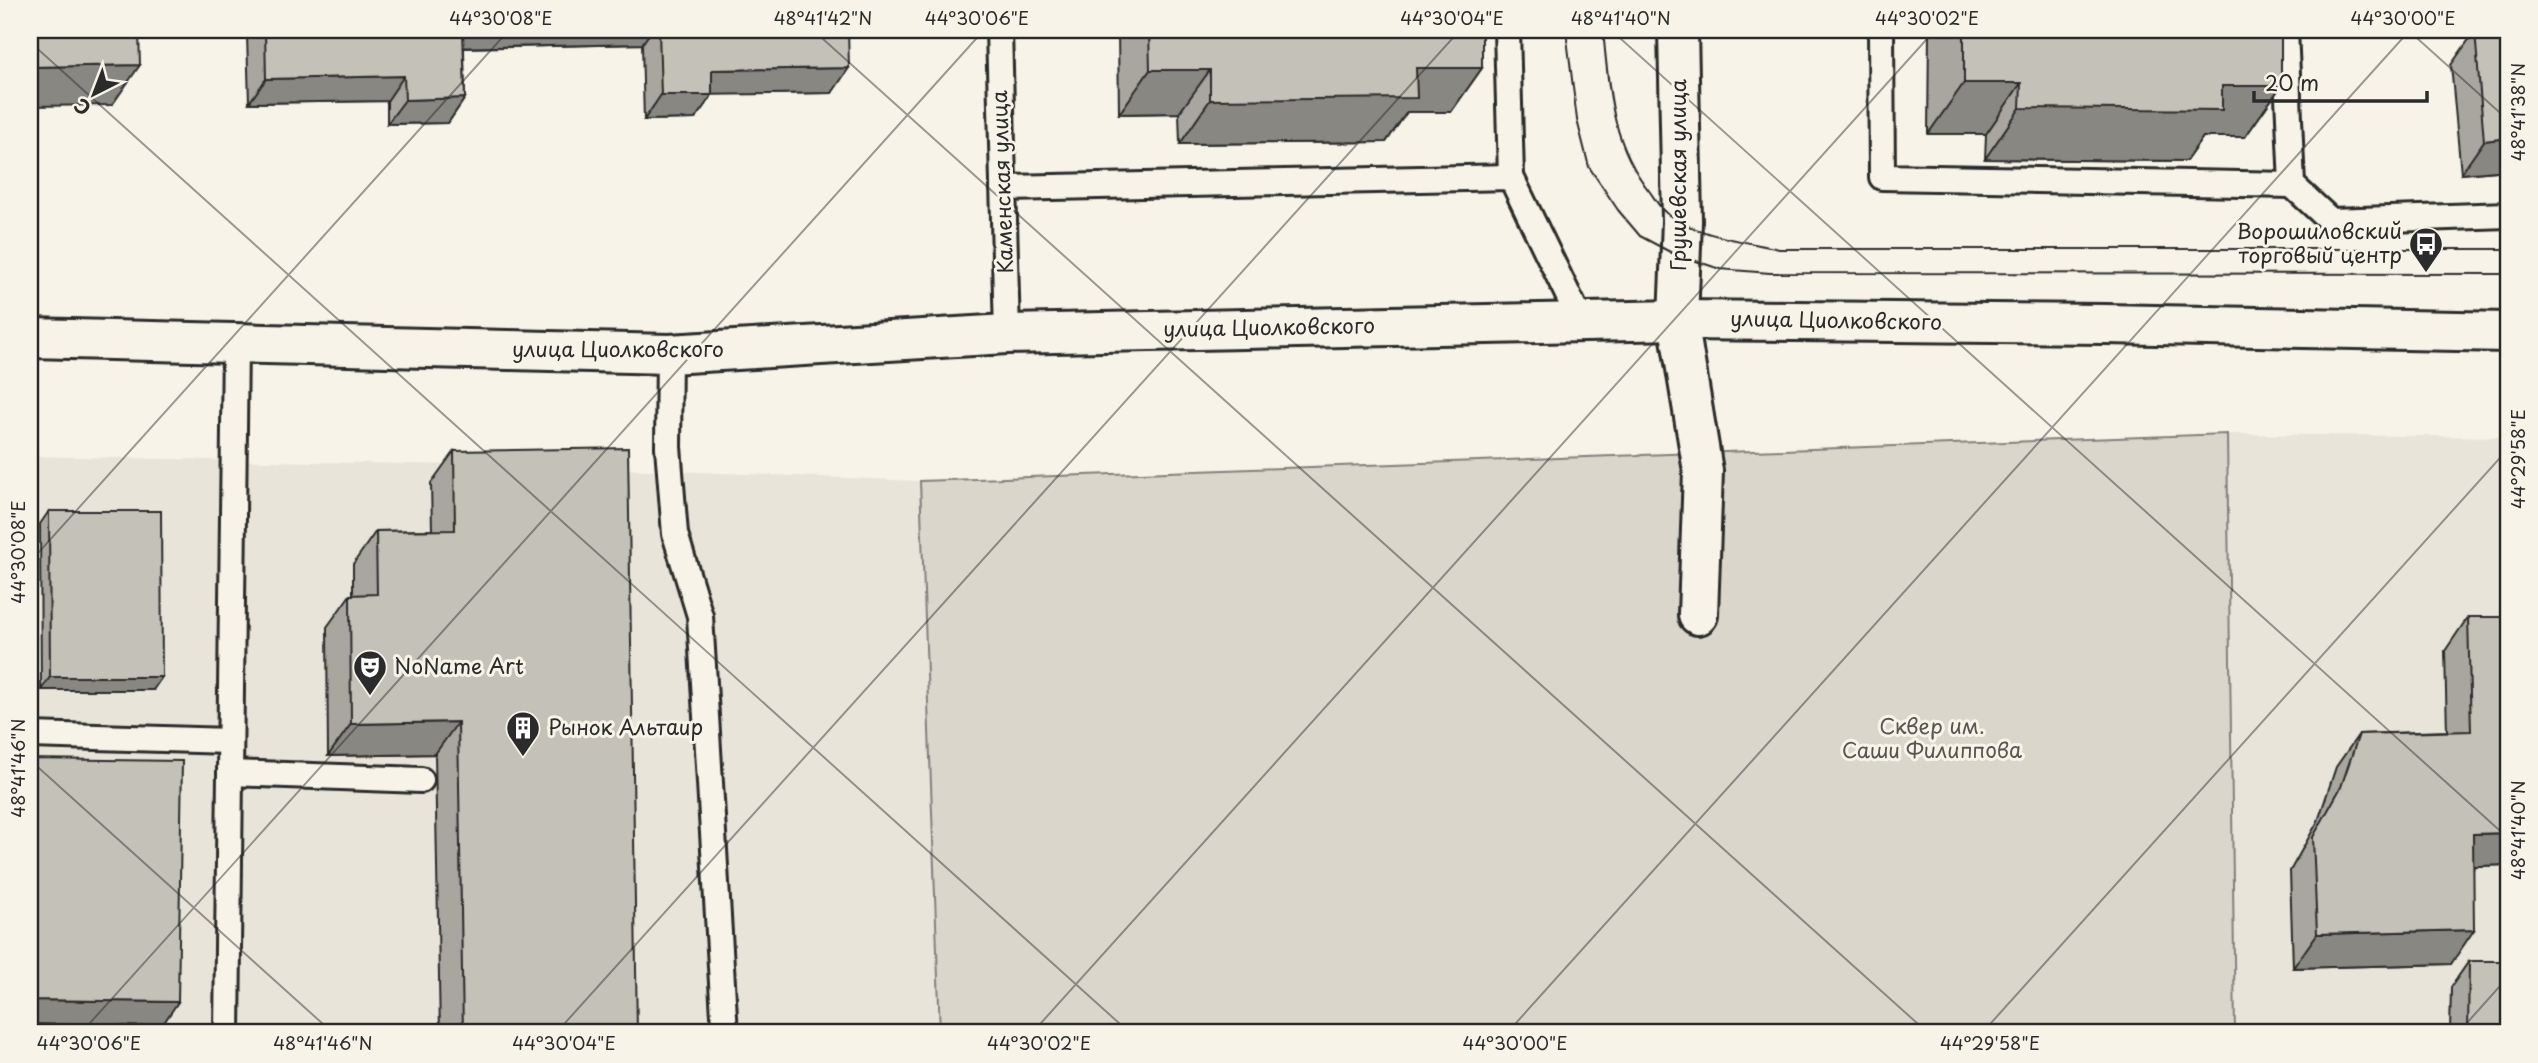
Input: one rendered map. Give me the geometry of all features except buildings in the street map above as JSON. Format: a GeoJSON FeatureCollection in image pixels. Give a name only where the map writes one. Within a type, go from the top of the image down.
{"type":"FeatureCollection","features":[{"type":"Feature","properties":{"kind":"street","name":"Грушевская улица"},"geometry":{"type":"LineString","coordinates":[[1678,30],[1682,221],[1678,320],[1703,471],[1698,615]]}},
{"type":"Feature","properties":{"kind":"street","name":"улица Циолковского"},"geometry":{"type":"LineString","coordinates":[[30,338],[669,354],[1007,334],[1678,320],[2105,324],[2508,332]]}},
{"type":"Feature","properties":{"kind":"lane","name":"Каменская улица"},"geometry":{"type":"LineString","coordinates":[[999,30],[1007,334]]}},
{"type":"Feature","properties":{"kind":"lane"},"geometry":{"type":"LineString","coordinates":[[1507,30],[1511,177],[1581,322]]}},
{"type":"Feature","properties":{"kind":"lane"},"geometry":{"type":"LineString","coordinates":[[1881,30],[1882,177],[2292,185],[2331,221],[2508,215]]}},
{"type":"Feature","properties":{"kind":"lane"},"geometry":{"type":"LineString","coordinates":[[2285,30],[2292,185]]}},
{"type":"Feature","properties":{"kind":"lane"},"geometry":{"type":"LineString","coordinates":[[1003,188],[1511,177]]}},
{"type":"Feature","properties":{"kind":"lane"},"geometry":{"type":"LineString","coordinates":[[227,1033],[234,344]]}},
{"type":"Feature","properties":{"kind":"lane"},"geometry":{"type":"LineString","coordinates":[[669,354],[668,447],[675,534],[700,616],[725,1033]]}},
{"type":"Feature","properties":{"kind":"lane"},"geometry":{"type":"LineString","coordinates":[[30,735],[230,741]]}},
{"type":"Feature","properties":{"kind":"lane"},"geometry":{"type":"LineString","coordinates":[[230,774],[421,780]]}},
{"type":"Feature","properties":{"kind":"shaded area"},"geometry":{"type":"Polygon","coordinates":[[[2227,434],[2508,437],[2508,1033],[2235,1033],[2227,434]]]}},
{"type":"Feature","properties":{"kind":"shaded area"},"geometry":{"type":"Polygon","coordinates":[[[30,456],[601,468],[920,481],[940,1033],[30,1033],[30,456]]]}},
{"type":"Feature","properties":{"kind":"green space","name":"Сквер им. Саши Филиппова"},"geometry":{"type":"Polygon","coordinates":[[[2227,434],[2235,1033],[940,1033],[920,481],[2227,434]]]}},
{"type":"Feature","properties":{"kind":"tram line"},"geometry":{"type":"LineString","coordinates":[[1566,30],[1577,120],[1589,167],[1618,210],[1640,236],[1672,253],[1720,269],[1770,273],[2508,274]]}},
{"type":"Feature","properties":{"kind":"tram line"},"geometry":{"type":"LineString","coordinates":[[1603,30],[1614,115],[1627,154],[1637,173],[1666,213],[1691,227],[1720,237],[1779,249],[2508,249]]}},
{"type":"Feature","properties":{"kind":"place","name":"Ворошиловский торговый центр"},"geometry":{"type":"Point","coordinates":[2426,274]}},
{"type":"Feature","properties":{"kind":"place","name":"NoName Art"},"geometry":{"type":"Point","coordinates":[370,697]}},
{"type":"Feature","properties":{"kind":"place","name":"Рынок Альтаир"},"geometry":{"type":"Point","coordinates":[523,758]}}]}
